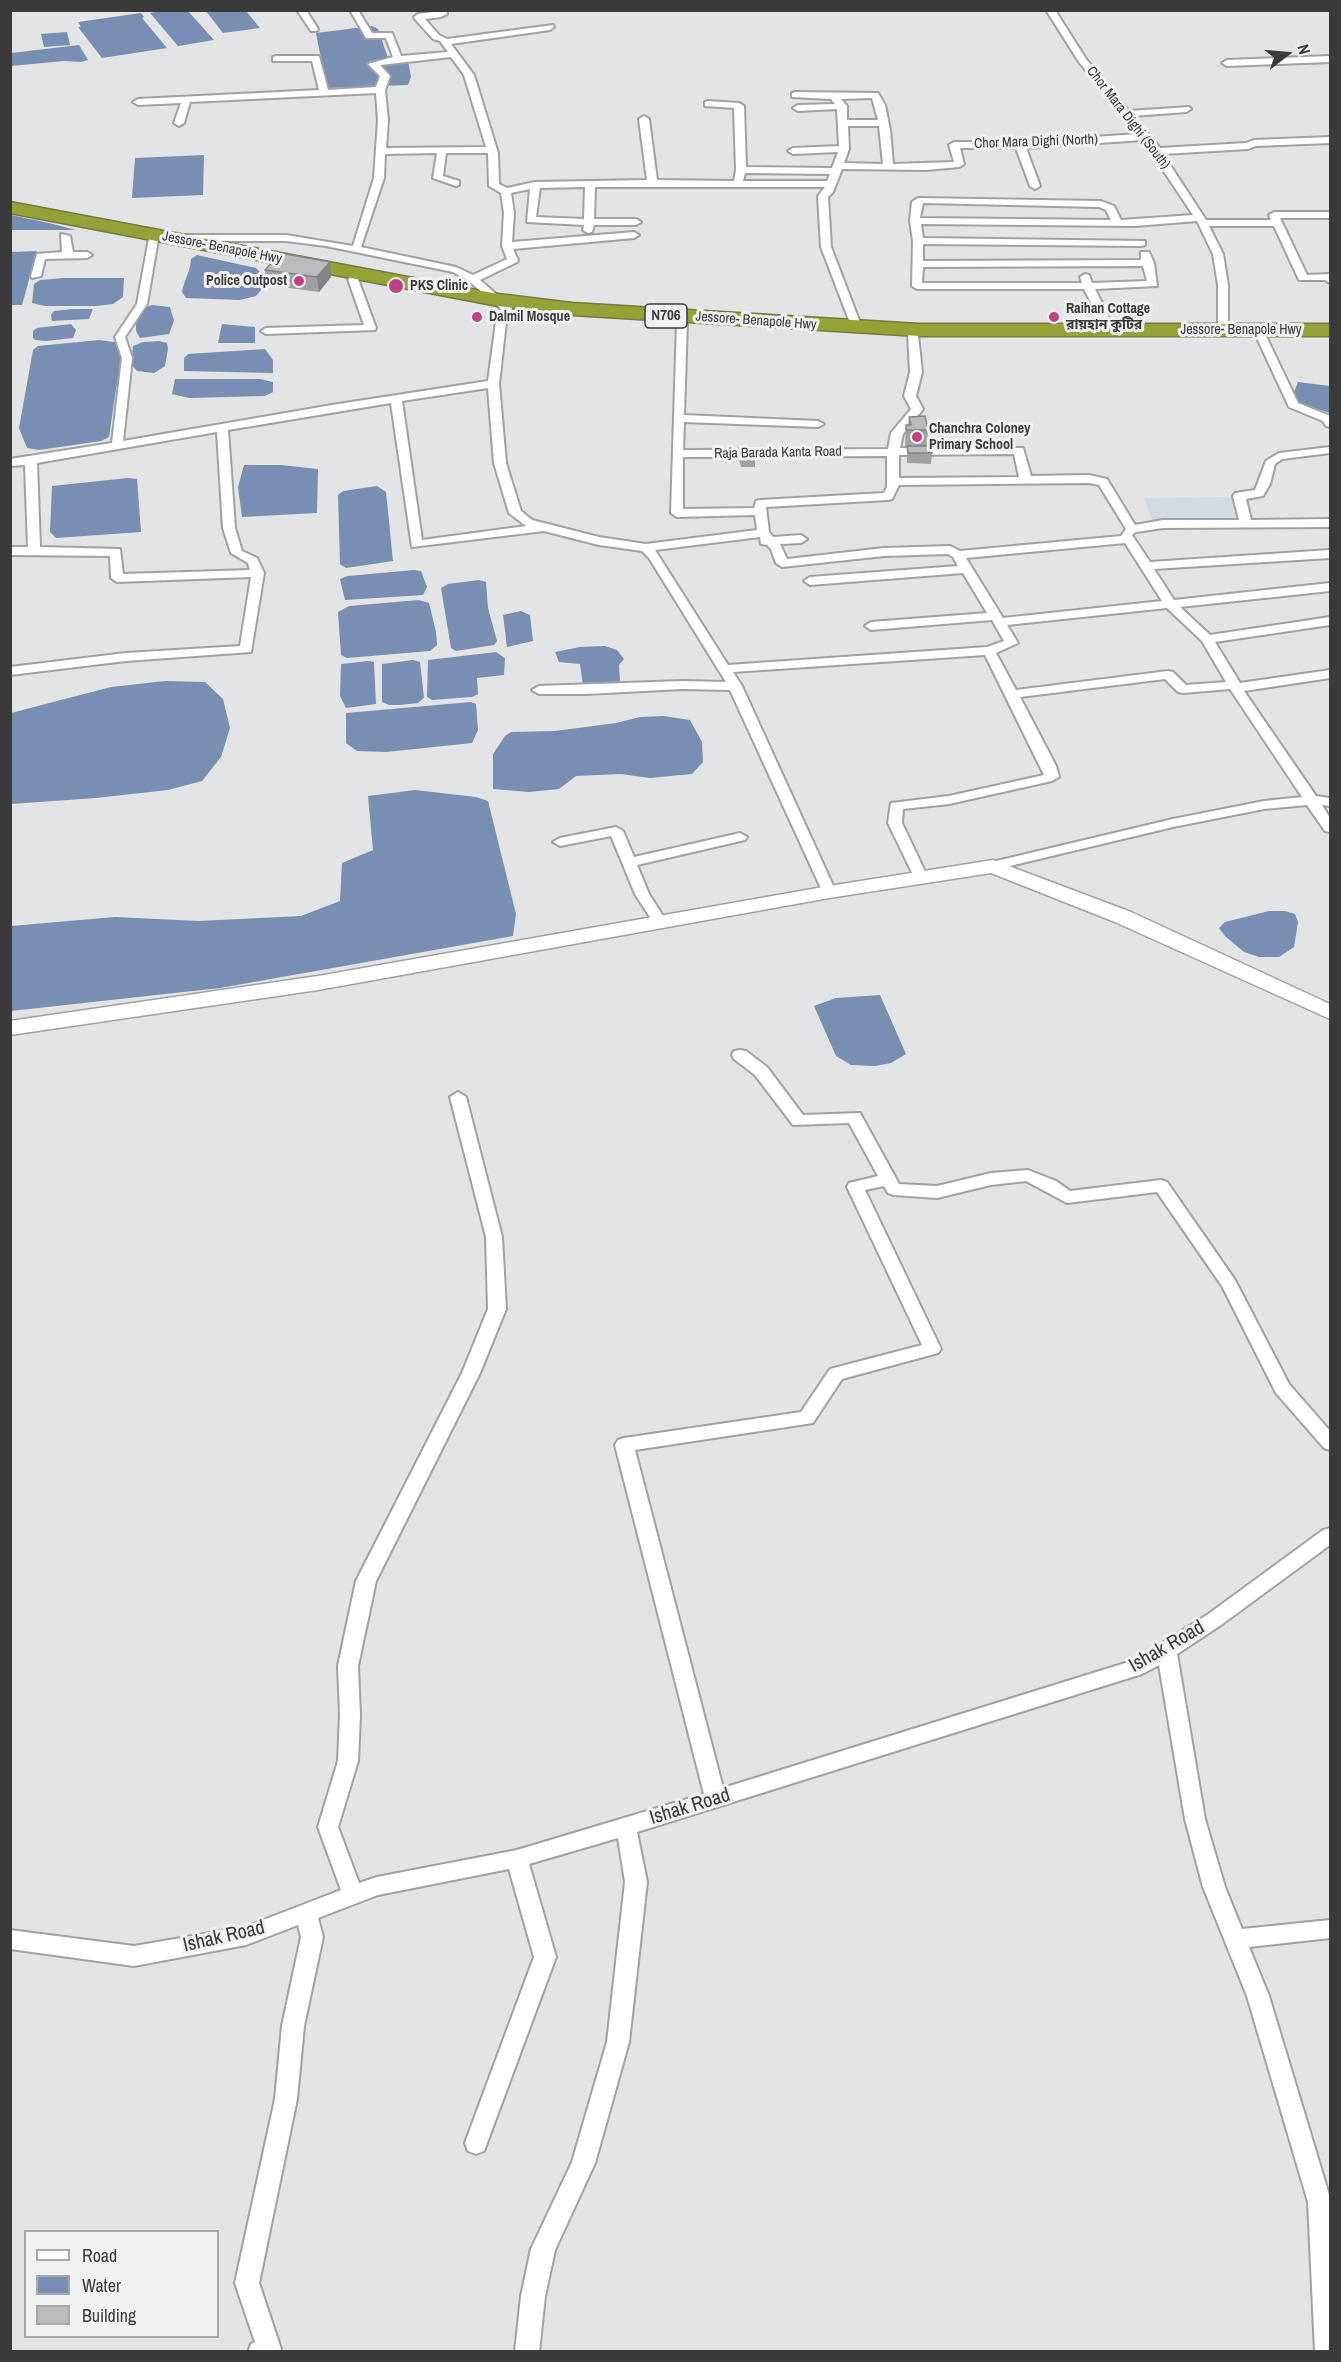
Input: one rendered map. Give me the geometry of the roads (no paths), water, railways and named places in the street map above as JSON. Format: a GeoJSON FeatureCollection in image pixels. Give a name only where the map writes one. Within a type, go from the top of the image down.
{"type":"FeatureCollection","features":[{"type":"Feature","properties":{"kind":"highway","name":"Jessore- Benapole Hwy"},"geometry":{"type":"LineString","coordinates":[[10,207],[353,279],[582,316],[913,335],[1330,336]]}},
{"type":"Feature","properties":{"kind":"highway","name":"Jessore- Benapole Hwy"},"geometry":{"type":"LineString","coordinates":[[10,213],[161,239],[502,304],[856,328],[1330,330]]}},
{"type":"Feature","properties":{"kind":"street"},"geometry":{"type":"LineString","coordinates":[[301,10],[314,29]]}},
{"type":"Feature","properties":{"kind":"street"},"geometry":{"type":"LineString","coordinates":[[442,10],[444,12],[438,15],[418,17],[436,37],[445,42],[469,75],[492,150],[494,186],[506,191],[535,185],[650,183]]}},
{"type":"Feature","properties":{"kind":"street","name":"Chor Mara Dighi (South)"},"geometry":{"type":"LineString","coordinates":[[1050,10],[1057,25],[1082,60],[1143,137],[1157,151],[1201,221],[1218,254],[1223,285],[1223,330]]}},
{"type":"Feature","properties":{"kind":"street"},"geometry":{"type":"LineString","coordinates":[[354,11],[369,36],[389,35],[398,59]]}},
{"type":"Feature","properties":{"kind":"street"},"geometry":{"type":"LineString","coordinates":[[445,42],[550,27]]}},
{"type":"Feature","properties":{"kind":"street"},"geometry":{"type":"LineString","coordinates":[[358,245],[380,178],[383,120],[380,90],[385,76],[373,64],[398,59],[454,54]]}},
{"type":"Feature","properties":{"kind":"street"},"geometry":{"type":"LineString","coordinates":[[276,59],[316,57],[324,93]]}},
{"type":"Feature","properties":{"kind":"street"},"geometry":{"type":"LineString","coordinates":[[1227,63],[1330,59]]}},
{"type":"Feature","properties":{"kind":"street"},"geometry":{"type":"LineString","coordinates":[[138,102],[380,90]]}},
{"type":"Feature","properties":{"kind":"street"},"geometry":{"type":"LineString","coordinates":[[795,95],[875,95],[876,112],[883,123],[887,145],[888,167]]}},
{"type":"Feature","properties":{"kind":"street"},"geometry":{"type":"LineString","coordinates":[[834,96],[845,110],[844,149],[828,192],[823,196],[826,247],[856,328]]}},
{"type":"Feature","properties":{"kind":"street"},"geometry":{"type":"LineString","coordinates":[[179,123],[186,99]]}},
{"type":"Feature","properties":{"kind":"street"},"geometry":{"type":"LineString","coordinates":[[708,104],[739,106],[741,170],[738,183]]}},
{"type":"Feature","properties":{"kind":"street"},"geometry":{"type":"LineString","coordinates":[[798,108],[845,110]]}},
{"type":"Feature","properties":{"kind":"street"},"geometry":{"type":"LineString","coordinates":[[1125,114],[1186,109]]}},
{"type":"Feature","properties":{"kind":"street"},"geometry":{"type":"LineString","coordinates":[[644,118],[652,183],[830,184]]}},
{"type":"Feature","properties":{"kind":"street"},"geometry":{"type":"LineString","coordinates":[[843,123],[883,123]]}},
{"type":"Feature","properties":{"kind":"street","name":"Chor Mara Dighi (North)"},"geometry":{"type":"LineString","coordinates":[[741,170],[959,164],[956,141],[1020,145],[1143,137]]}},
{"type":"Feature","properties":{"kind":"street"},"geometry":{"type":"LineString","coordinates":[[1157,151],[1248,146],[1254,143],[1330,140]]}},
{"type":"Feature","properties":{"kind":"street"},"geometry":{"type":"LineString","coordinates":[[1020,145],[1035,186]]}},
{"type":"Feature","properties":{"kind":"street"},"geometry":{"type":"LineString","coordinates":[[792,151],[844,149]]}},
{"type":"Feature","properties":{"kind":"street"},"geometry":{"type":"LineString","coordinates":[[381,151],[492,150]]}},
{"type":"Feature","properties":{"kind":"street"},"geometry":{"type":"LineString","coordinates":[[442,151],[438,178],[456,183]]}},
{"type":"Feature","properties":{"kind":"street"},"geometry":{"type":"LineString","coordinates":[[931,166],[933,180]]}},
{"type":"Feature","properties":{"kind":"street"},"geometry":{"type":"LineString","coordinates":[[535,185],[531,220],[636,222]]}},
{"type":"Feature","properties":{"kind":"street"},"geometry":{"type":"LineString","coordinates":[[579,240],[579,234],[588,231],[590,185]]}},
{"type":"Feature","properties":{"kind":"street"},"geometry":{"type":"LineString","coordinates":[[473,279],[513,260],[507,246],[509,213],[506,191]]}},
{"type":"Feature","properties":{"kind":"street"},"geometry":{"type":"LineString","coordinates":[[1117,222],[1106,205],[918,201],[915,221],[918,241],[917,286],[1153,284],[1149,263],[1135,223]]}},
{"type":"Feature","properties":{"kind":"street"},"geometry":{"type":"LineString","coordinates":[[1066,203],[1088,286],[1110,330]]}},
{"type":"Feature","properties":{"kind":"street"},"geometry":{"type":"LineString","coordinates":[[1330,215],[1274,215],[1303,278],[1329,277],[1330,280]]}},
{"type":"Feature","properties":{"kind":"street"},"geometry":{"type":"LineString","coordinates":[[915,221],[1278,223]]}},
{"type":"Feature","properties":{"kind":"street"},"geometry":{"type":"LineString","coordinates":[[507,246],[634,235]]}},
{"type":"Feature","properties":{"kind":"street"},"geometry":{"type":"LineString","coordinates":[[65,236],[68,255]]}},
{"type":"Feature","properties":{"kind":"street"},"geometry":{"type":"LineString","coordinates":[[117,446],[127,358],[120,338],[142,304],[161,239],[286,238],[326,243],[456,270],[473,279],[502,304],[493,384],[500,463],[515,513],[528,524],[598,542],[646,548],[763,533]]}},
{"type":"Feature","properties":{"kind":"street"},"geometry":{"type":"LineString","coordinates":[[918,241],[1141,243]]}},
{"type":"Feature","properties":{"kind":"street"},"geometry":{"type":"LineString","coordinates":[[36,276],[41,256],[87,255]]}},
{"type":"Feature","properties":{"kind":"street"},"geometry":{"type":"LineString","coordinates":[[916,264],[1149,263]]}},
{"type":"Feature","properties":{"kind":"street"},"geometry":{"type":"LineString","coordinates":[[266,331],[371,328],[353,279]]}},
{"type":"Feature","properties":{"kind":"street"},"geometry":{"type":"LineString","coordinates":[[682,322],[677,513],[759,511]]}},
{"type":"Feature","properties":{"kind":"street"},"geometry":{"type":"LineString","coordinates":[[725,669],[989,651],[1012,643],[958,555],[950,550],[884,552],[782,563],[777,548],[763,533],[760,504],[890,500],[894,482],[893,452],[897,433],[917,409],[910,396],[916,372],[913,335]]}},
{"type":"Feature","properties":{"kind":"street"},"geometry":{"type":"LineString","coordinates":[[1261,336],[1293,405],[1327,419],[1330,424]]}},
{"type":"Feature","properties":{"kind":"street"},"geometry":{"type":"LineString","coordinates":[[10,463],[493,384]]}},
{"type":"Feature","properties":{"kind":"street"},"geometry":{"type":"LineString","coordinates":[[396,399],[416,544],[543,527]]}},
{"type":"Feature","properties":{"kind":"street"},"geometry":{"type":"LineString","coordinates":[[1312,413],[1330,416]]}},
{"type":"Feature","properties":{"kind":"street"},"geometry":{"type":"LineString","coordinates":[[678,418],[818,424]]}},
{"type":"Feature","properties":{"kind":"street"},"geometry":{"type":"LineString","coordinates":[[10,671],[126,657],[246,649],[258,573],[253,561],[237,553],[229,528],[222,429]]}},
{"type":"Feature","properties":{"kind":"street","name":"Raja Barada Kanta Road"},"geometry":{"type":"LineString","coordinates":[[677,454],[1019,450],[1026,480]]}},
{"type":"Feature","properties":{"kind":"street"},"geometry":{"type":"LineString","coordinates":[[1246,523],[1239,496],[1258,493],[1264,484],[1270,464],[1279,456],[1330,450]]}},
{"type":"Feature","properties":{"kind":"street"},"geometry":{"type":"LineString","coordinates":[[31,461],[34,551]]}},
{"type":"Feature","properties":{"kind":"street"},"geometry":{"type":"LineString","coordinates":[[894,482],[1089,479],[1103,482],[1146,566],[1171,605],[1207,639],[1234,687],[1330,828]]}},
{"type":"Feature","properties":{"kind":"street"},"geometry":{"type":"LineString","coordinates":[[958,555],[1130,534],[1162,524],[1330,523]]}},
{"type":"Feature","properties":{"kind":"street"},"geometry":{"type":"LineString","coordinates":[[734,536],[754,540],[801,539]]}},
{"type":"Feature","properties":{"kind":"street"},"geometry":{"type":"LineString","coordinates":[[646,548],[654,556],[735,686],[829,892]]}},
{"type":"Feature","properties":{"kind":"street"},"geometry":{"type":"LineString","coordinates":[[10,551],[116,552],[117,578],[258,573]]}},
{"type":"Feature","properties":{"kind":"street"},"geometry":{"type":"LineString","coordinates":[[1146,566],[1330,554]]}},
{"type":"Feature","properties":{"kind":"street"},"geometry":{"type":"LineString","coordinates":[[810,581],[966,569]]}},
{"type":"Feature","properties":{"kind":"street"},"geometry":{"type":"LineString","coordinates":[[871,626],[997,619],[1171,605],[1330,587]]}},
{"type":"Feature","properties":{"kind":"street"},"geometry":{"type":"LineString","coordinates":[[1207,639],[1330,621]]}},
{"type":"Feature","properties":{"kind":"street"},"geometry":{"type":"LineString","coordinates":[[921,878],[895,823],[896,806],[949,800],[1052,777],[1049,766],[989,651]]}},
{"type":"Feature","properties":{"kind":"street"},"geometry":{"type":"LineString","coordinates":[[1012,694],[1168,675],[1183,689],[1234,687],[1330,674]]}},
{"type":"Feature","properties":{"kind":"street"},"geometry":{"type":"LineString","coordinates":[[539,690],[682,685],[735,686]]}},
{"type":"Feature","properties":{"kind":"street"},"geometry":{"type":"LineString","coordinates":[[10,1028],[318,983],[829,892],[993,866],[1173,823],[1264,805],[1312,800],[1330,802]]}},
{"type":"Feature","properties":{"kind":"street"},"geometry":{"type":"LineString","coordinates":[[560,842],[616,831],[642,894],[660,922]]}},
{"type":"Feature","properties":{"kind":"street"},"geometry":{"type":"LineString","coordinates":[[629,862],[740,837]]}},
{"type":"Feature","properties":{"kind":"street"},"geometry":{"type":"LineString","coordinates":[[993,866],[1123,917],[1330,1012]]}},
{"type":"Feature","properties":{"kind":"street"},"geometry":{"type":"LineString","coordinates":[[740,1055],[761,1071],[799,1121],[854,1117],[894,1189],[937,1192],[991,1179],[1028,1175],[1050,1185],[1067,1197],[1161,1186],[1229,1284],[1282,1388],[1330,1443]]}},
{"type":"Feature","properties":{"kind":"street"},"geometry":{"type":"LineString","coordinates":[[354,1895],[328,1827],[348,1761],[350,1715],[348,1666],[366,1581],[471,1373],[497,1309],[494,1237],[458,1097]]}},
{"type":"Feature","properties":{"kind":"street"},"geometry":{"type":"LineString","coordinates":[[716,1799],[624,1445],[807,1418],[836,1374],[932,1349],[855,1187],[888,1179]]}},
{"type":"Feature","properties":{"kind":"street","name":"Ishak Road"},"geometry":{"type":"LineString","coordinates":[[10,1939],[134,1956],[246,1936],[377,1886],[517,1859],[626,1827],[1142,1666],[1214,1620],[1330,1535]]}},
{"type":"Feature","properties":{"kind":"street"},"geometry":{"type":"LineString","coordinates":[[1166,1650],[1195,1819],[1214,1887],[1258,1996],[1320,2202],[1327,2352]]}},
{"type":"Feature","properties":{"kind":"street"},"geometry":{"type":"LineString","coordinates":[[527,2352],[533,2296],[543,2249],[584,2163],[618,2042],[636,1882],[626,1827]]}},
{"type":"Feature","properties":{"kind":"street"},"geometry":{"type":"LineString","coordinates":[[476,2143],[545,1957],[517,1859]]}},
{"type":"Feature","properties":{"kind":"street"},"geometry":{"type":"LineString","coordinates":[[260,2352],[270,2350],[247,2283],[286,2099],[293,2026],[312,1937],[306,1913]]}},
{"type":"Feature","properties":{"kind":"street"},"geometry":{"type":"LineString","coordinates":[[1235,1939],[1330,1929]]}},
{"type":"Feature","properties":{"kind":"water"},"geometry":{"type":"Polygon","coordinates":[[[167,10],[188,11],[214,40],[178,46],[150,13],[167,10]]]}},
{"type":"Feature","properties":{"kind":"water"},"geometry":{"type":"Polygon","coordinates":[[[206,11],[246,11],[260,28],[223,33],[206,11]]]}},
{"type":"Feature","properties":{"kind":"water"},"geometry":{"type":"Polygon","coordinates":[[[141,13],[144,17],[142,18],[167,48],[102,58],[78,27],[81,27],[78,22],[141,13]]]}},
{"type":"Feature","properties":{"kind":"water"},"geometry":{"type":"Polygon","coordinates":[[[372,26],[378,29],[388,58],[408,61],[411,77],[408,85],[327,88],[316,33],[372,26]]]}},
{"type":"Feature","properties":{"kind":"water"},"geometry":{"type":"Polygon","coordinates":[[[67,32],[70,45],[44,47],[41,34],[67,32]]]}},
{"type":"Feature","properties":{"kind":"water"},"geometry":{"type":"Polygon","coordinates":[[[79,45],[88,60],[11,66],[11,53],[79,45]]]}},
{"type":"Feature","properties":{"kind":"water"},"geometry":{"type":"Polygon","coordinates":[[[204,155],[203,195],[132,198],[135,158],[204,155]]]}},
{"type":"Feature","properties":{"kind":"water"},"geometry":{"type":"Polygon","coordinates":[[[11,215],[49,223],[76,230],[11,230],[11,215]]]}},
{"type":"Feature","properties":{"kind":"water"},"geometry":{"type":"Polygon","coordinates":[[[37,251],[22,305],[11,305],[11,252],[37,251]]]}},
{"type":"Feature","properties":{"kind":"water"},"geometry":{"type":"Polygon","coordinates":[[[197,255],[256,268],[265,277],[263,288],[256,296],[240,300],[186,298],[182,292],[183,287],[191,259],[197,255]]]}},
{"type":"Feature","properties":{"kind":"water"},"geometry":{"type":"Polygon","coordinates":[[[124,278],[123,297],[113,304],[96,306],[45,306],[32,303],[34,284],[40,280],[124,278]]]}},
{"type":"Feature","properties":{"kind":"water"},"geometry":{"type":"Polygon","coordinates":[[[152,305],[170,307],[174,321],[169,334],[140,338],[136,331],[136,323],[146,307],[152,305]]]}},
{"type":"Feature","properties":{"kind":"water"},"geometry":{"type":"Polygon","coordinates":[[[93,309],[89,319],[52,321],[51,315],[54,311],[93,309]]]}},
{"type":"Feature","properties":{"kind":"water"},"geometry":{"type":"Polygon","coordinates":[[[71,324],[76,330],[73,338],[46,341],[33,338],[33,331],[37,328],[71,324]]]}},
{"type":"Feature","properties":{"kind":"water"},"geometry":{"type":"Polygon","coordinates":[[[222,324],[255,327],[255,343],[218,343],[222,324]]]}},
{"type":"Feature","properties":{"kind":"water"},"geometry":{"type":"Polygon","coordinates":[[[99,340],[121,343],[122,349],[122,369],[116,389],[109,437],[101,441],[39,450],[27,448],[19,428],[33,350],[38,346],[99,340]]]}},
{"type":"Feature","properties":{"kind":"water"},"geometry":{"type":"Polygon","coordinates":[[[143,342],[167,343],[165,366],[154,373],[137,371],[131,364],[133,346],[143,342]]]}},
{"type":"Feature","properties":{"kind":"water"},"geometry":{"type":"Polygon","coordinates":[[[265,349],[273,360],[273,373],[184,371],[184,358],[188,354],[265,349]]]}},
{"type":"Feature","properties":{"kind":"water"},"geometry":{"type":"Polygon","coordinates":[[[175,379],[260,379],[273,382],[273,392],[265,396],[189,398],[172,394],[175,379]]]}},
{"type":"Feature","properties":{"kind":"water"},"geometry":{"type":"Polygon","coordinates":[[[1298,382],[1330,386],[1330,413],[1299,403],[1294,392],[1298,382]]]}},
{"type":"Feature","properties":{"kind":"water"},"geometry":{"type":"Polygon","coordinates":[[[244,465],[281,465],[318,469],[317,513],[242,517],[238,487],[244,465]]]}},
{"type":"Feature","properties":{"kind":"water"},"geometry":{"type":"Polygon","coordinates":[[[137,479],[141,532],[56,538],[50,532],[52,486],[137,479]]]}},
{"type":"Feature","properties":{"kind":"water"},"geometry":{"type":"Polygon","coordinates":[[[377,486],[386,492],[393,561],[346,568],[340,564],[338,495],[343,491],[377,486]]]}},
{"type":"Feature","properties":{"kind":"water"},"geometry":{"type":"Polygon","coordinates":[[[421,571],[427,587],[423,595],[345,600],[340,579],[348,576],[421,571]]]}},
{"type":"Feature","properties":{"kind":"water"},"geometry":{"type":"Polygon","coordinates":[[[479,580],[486,582],[488,608],[497,641],[494,645],[456,651],[451,648],[441,588],[448,584],[479,580]]]}},
{"type":"Feature","properties":{"kind":"water"},"geometry":{"type":"Polygon","coordinates":[[[419,600],[429,603],[436,632],[437,645],[430,651],[347,658],[341,655],[338,612],[349,606],[419,600]]]}},
{"type":"Feature","properties":{"kind":"water"},"geometry":{"type":"Polygon","coordinates":[[[521,611],[530,615],[533,641],[507,647],[503,615],[521,611]]]}},
{"type":"Feature","properties":{"kind":"water"},"geometry":{"type":"Polygon","coordinates":[[[605,646],[617,650],[624,659],[619,665],[620,683],[583,687],[580,664],[559,662],[555,652],[580,647],[605,646]]]}},
{"type":"Feature","properties":{"kind":"water"},"geometry":{"type":"Polygon","coordinates":[[[496,652],[505,658],[504,675],[477,678],[478,694],[472,697],[432,700],[427,697],[428,660],[496,652]]]}},
{"type":"Feature","properties":{"kind":"water"},"geometry":{"type":"Polygon","coordinates":[[[413,660],[420,662],[424,698],[418,703],[400,705],[389,705],[382,702],[382,664],[413,660]]]}},
{"type":"Feature","properties":{"kind":"water"},"geometry":{"type":"Polygon","coordinates":[[[374,662],[376,704],[346,708],[340,696],[341,664],[374,662]]]}},
{"type":"Feature","properties":{"kind":"water"},"geometry":{"type":"Polygon","coordinates":[[[165,681],[205,682],[223,699],[230,728],[221,757],[202,781],[168,790],[11,804],[11,713],[111,687],[165,681]]]}},
{"type":"Feature","properties":{"kind":"water"},"geometry":{"type":"Polygon","coordinates":[[[471,702],[476,704],[478,730],[472,743],[386,752],[357,751],[346,743],[346,713],[471,702]]]}},
{"type":"Feature","properties":{"kind":"water"},"geometry":{"type":"Polygon","coordinates":[[[663,716],[690,720],[702,742],[703,762],[692,774],[650,778],[621,774],[576,776],[559,789],[529,792],[493,789],[493,754],[505,736],[511,732],[555,731],[616,723],[640,717],[663,716]]]}},
{"type":"Feature","properties":{"kind":"water"},"geometry":{"type":"Polygon","coordinates":[[[415,790],[476,797],[488,801],[516,914],[513,936],[220,988],[11,1011],[11,926],[115,917],[199,921],[301,916],[340,901],[342,863],[373,850],[368,796],[415,790]]]}},
{"type":"Feature","properties":{"kind":"water"},"geometry":{"type":"Polygon","coordinates":[[[1269,911],[1285,911],[1295,914],[1298,922],[1294,947],[1279,957],[1259,957],[1244,952],[1219,928],[1225,922],[1269,911]]]}},
{"type":"Feature","properties":{"kind":"water"},"geometry":{"type":"Polygon","coordinates":[[[880,995],[906,1054],[891,1063],[875,1066],[851,1065],[836,1056],[814,1006],[836,998],[880,995]]]}},
{"type":"Feature","properties":{"kind":"place","name":"Police Outpost"},"geometry":{"type":"Point","coordinates":[299,281]}},
{"type":"Feature","properties":{"kind":"place","name":"PKS Clinic"},"geometry":{"type":"Point","coordinates":[396,286]}},
{"type":"Feature","properties":{"kind":"place","name":"Dalmil Mosque"},"geometry":{"type":"Point","coordinates":[477,317]}},
{"type":"Feature","properties":{"kind":"place","name":"Raihan Cottage রায়হান কুটির"},"geometry":{"type":"Point","coordinates":[1054,317]}},
{"type":"Feature","properties":{"kind":"place","name":"Chanchra Coloney Primary School"},"geometry":{"type":"Point","coordinates":[917,437]}}]}
